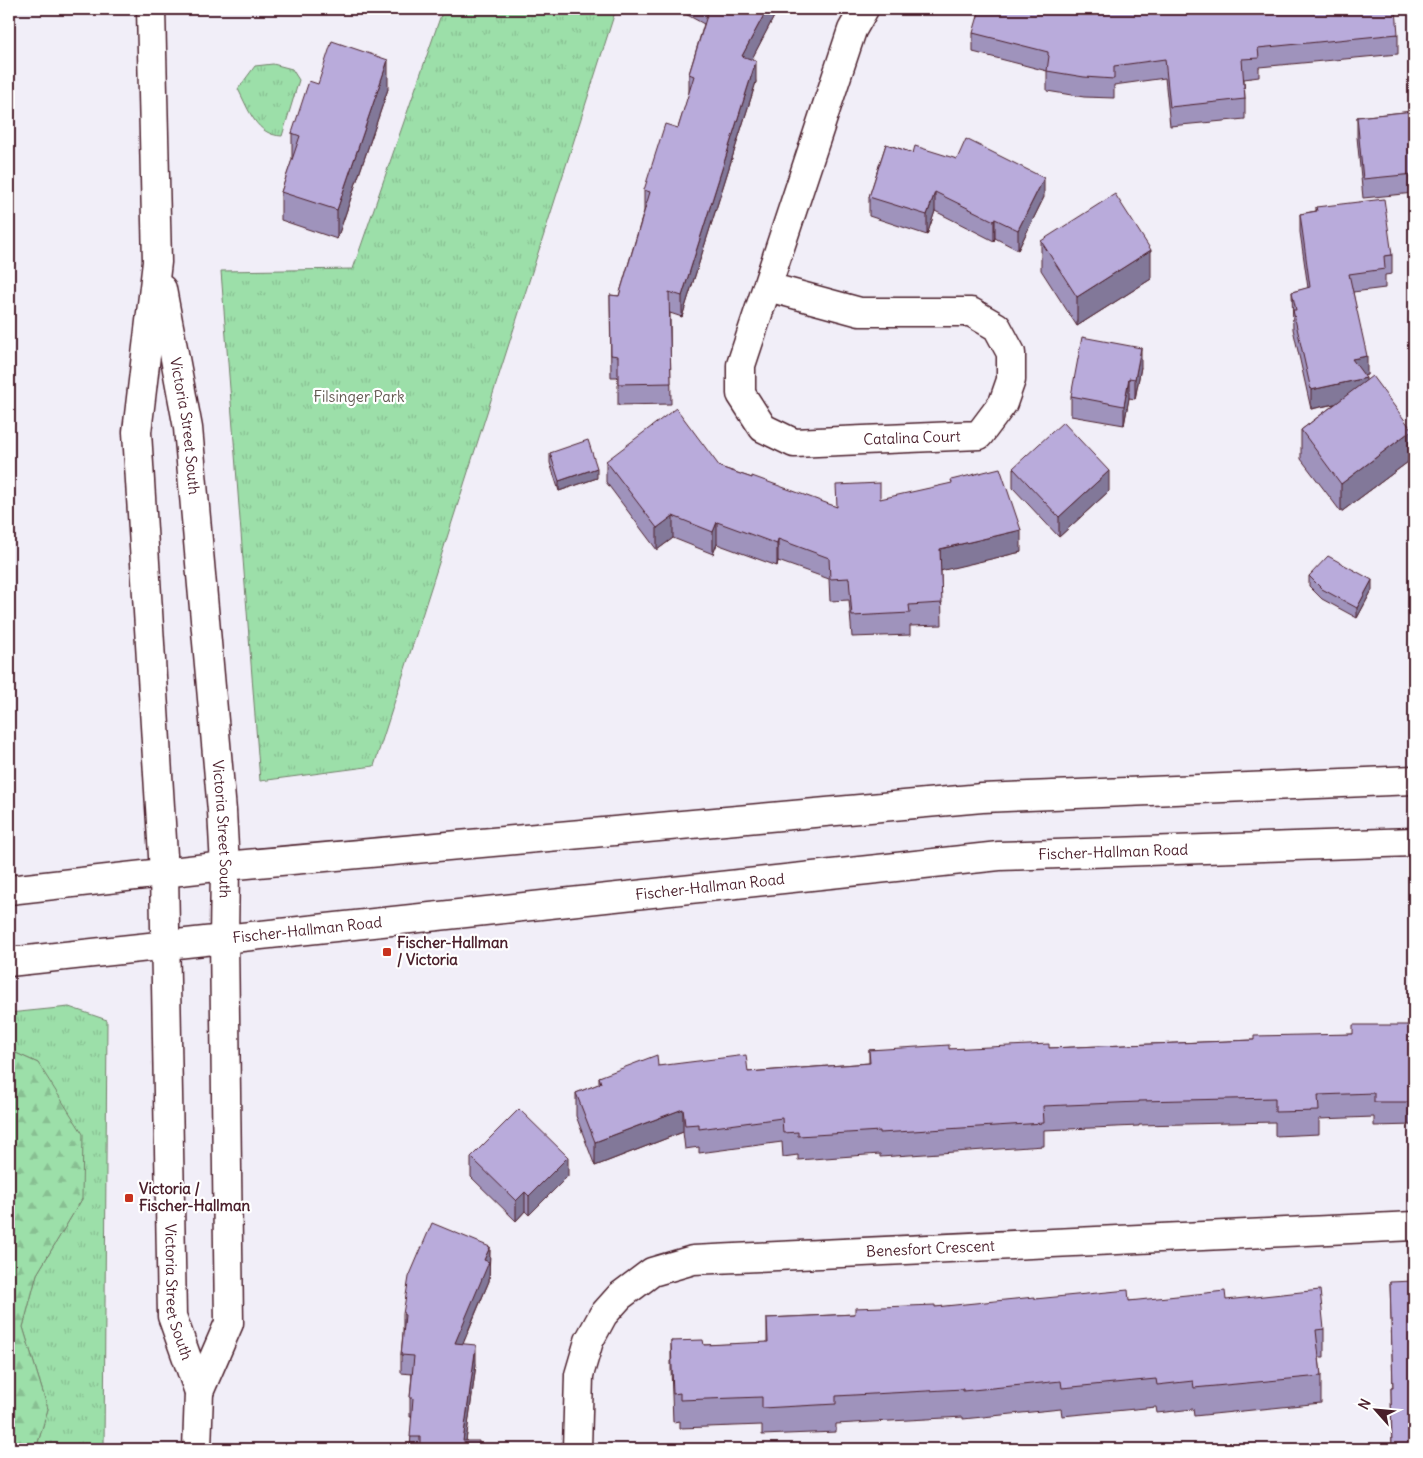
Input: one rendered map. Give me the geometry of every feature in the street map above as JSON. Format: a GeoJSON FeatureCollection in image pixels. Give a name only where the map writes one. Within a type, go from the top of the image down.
{"type":"FeatureCollection","features":[{"type":"Feature","properties":{"kind":"main road","name":"Victoria Street South"},"geometry":{"type":"LineString","coordinates":[[151,9],[157,262],[137,432],[164,872],[172,1316],[199,1392]]}},
{"type":"Feature","properties":{"kind":"main road","name":"Catalina Court"},"geometry":{"type":"LineString","coordinates":[[768,287],[860,312],[971,312],[996,327],[1011,353],[1010,380],[1003,403],[979,435],[794,442],[763,428],[741,394],[741,365],[852,30],[864,9]]}},
{"type":"Feature","properties":{"kind":"main road","name":"Victoria Street South"},"geometry":{"type":"LineString","coordinates":[[157,262],[188,428],[222,811],[225,866],[224,939],[229,1323],[199,1392],[197,1449]]}},
{"type":"Feature","properties":{"kind":"main road"},"geometry":{"type":"LineString","coordinates":[[9,890],[225,866],[982,798],[1414,780]]}},
{"type":"Feature","properties":{"kind":"main road","name":"Fischer-Hallman Road"},"geometry":{"type":"LineString","coordinates":[[9,962],[999,856],[1414,842]]}},
{"type":"Feature","properties":{"kind":"main road","name":"Benesfort Crescent"},"geometry":{"type":"LineString","coordinates":[[577,1449],[579,1375],[589,1341],[603,1315],[620,1296],[652,1272],[693,1260],[1414,1226]]}},
{"type":"Feature","properties":{"kind":"green space","name":"Filsinger Park"},"geometry":{"type":"Polygon","coordinates":[[[443,9],[616,9],[374,766],[260,781],[221,271],[353,269],[443,9]]]}},
{"type":"Feature","properties":{"kind":"green space"},"geometry":{"type":"Polygon","coordinates":[[[273,64],[292,69],[299,80],[282,136],[273,135],[266,131],[254,120],[238,89],[255,66],[273,64]]]}},
{"type":"Feature","properties":{"kind":"green space"},"geometry":{"type":"Polygon","coordinates":[[[69,1007],[107,1020],[104,1449],[36,1449],[48,1409],[23,1327],[37,1274],[82,1199],[38,1063],[9,1050],[9,1013],[69,1007]]]}},
{"type":"Feature","properties":{"kind":"green space"},"geometry":{"type":"Polygon","coordinates":[[[9,1050],[38,1063],[83,1134],[82,1199],[37,1274],[23,1327],[48,1409],[36,1449],[9,1449],[9,1050]]]}},
{"type":"Feature","properties":{"kind":"building"},"geometry":{"type":"Polygon","coordinates":[[[709,9],[767,9],[742,56],[756,61],[682,296],[669,292],[671,383],[618,384],[618,356],[611,355],[610,295],[619,296],[650,192],[644,190],[665,124],[678,128],[694,76],[689,74],[709,9]]]}},
{"type":"Feature","properties":{"kind":"building"},"geometry":{"type":"Polygon","coordinates":[[[980,9],[1396,9],[1398,34],[1258,48],[1259,58],[1242,59],[1245,99],[1170,107],[1165,59],[1114,66],[1114,79],[1084,77],[1047,71],[1048,52],[973,33],[980,9]]]}},
{"type":"Feature","properties":{"kind":"building"},"geometry":{"type":"Polygon","coordinates":[[[332,41],[388,60],[337,210],[281,192],[300,136],[292,133],[309,81],[318,84],[332,41]]]}},
{"type":"Feature","properties":{"kind":"building"},"geometry":{"type":"Polygon","coordinates":[[[10,60],[11,99],[9,99],[10,60]]]}},
{"type":"Feature","properties":{"kind":"building"},"geometry":{"type":"Polygon","coordinates":[[[1414,111],[1414,174],[1363,179],[1357,117],[1414,111]]]}},
{"type":"Feature","properties":{"kind":"building"},"geometry":{"type":"Polygon","coordinates":[[[966,139],[1044,178],[1018,230],[995,219],[994,221],[935,192],[927,215],[869,197],[886,144],[913,153],[915,146],[957,159],[966,139]]]}},
{"type":"Feature","properties":{"kind":"building"},"geometry":{"type":"Polygon","coordinates":[[[1115,194],[1151,250],[1077,297],[1041,241],[1115,194]]]}},
{"type":"Feature","properties":{"kind":"building"},"geometry":{"type":"Polygon","coordinates":[[[1384,199],[1392,255],[1384,256],[1385,269],[1349,274],[1367,356],[1352,359],[1366,378],[1311,390],[1293,310],[1296,310],[1292,292],[1310,287],[1300,214],[1317,211],[1316,207],[1384,199]]]}},
{"type":"Feature","properties":{"kind":"building"},"geometry":{"type":"Polygon","coordinates":[[[1082,337],[1141,348],[1135,379],[1129,378],[1124,406],[1071,396],[1082,337]]]}},
{"type":"Feature","properties":{"kind":"building"},"geometry":{"type":"Polygon","coordinates":[[[1372,376],[1412,430],[1341,484],[1301,430],[1372,376]]]}},
{"type":"Feature","properties":{"kind":"building"},"geometry":{"type":"Polygon","coordinates":[[[676,408],[720,467],[752,478],[752,476],[837,507],[836,485],[880,483],[880,499],[952,483],[951,480],[1000,468],[1021,530],[940,549],[942,603],[909,605],[910,613],[852,616],[849,578],[830,579],[829,558],[778,539],[777,544],[717,522],[713,532],[673,516],[657,528],[606,461],[676,408]]]}},
{"type":"Feature","properties":{"kind":"building"},"geometry":{"type":"Polygon","coordinates":[[[1063,422],[1109,471],[1059,517],[1013,468],[1063,422]]]}},
{"type":"Feature","properties":{"kind":"building"},"geometry":{"type":"Polygon","coordinates":[[[588,440],[597,468],[559,481],[550,453],[588,440]]]}},
{"type":"Feature","properties":{"kind":"building"},"geometry":{"type":"Polygon","coordinates":[[[1328,556],[1372,580],[1357,608],[1322,589],[1309,576],[1328,556]]]}},
{"type":"Feature","properties":{"kind":"building"},"geometry":{"type":"Polygon","coordinates":[[[1353,1025],[1414,1025],[1414,1102],[1374,1102],[1374,1093],[1318,1095],[1319,1111],[1275,1112],[1275,1098],[1139,1101],[1043,1106],[1044,1123],[798,1136],[798,1132],[783,1133],[782,1118],[699,1129],[699,1124],[685,1125],[683,1109],[595,1142],[576,1093],[601,1083],[599,1077],[657,1055],[658,1066],[746,1055],[748,1072],[870,1063],[869,1050],[949,1045],[949,1049],[1049,1044],[1049,1048],[1254,1040],[1254,1036],[1353,1034],[1353,1025]]]}},
{"type":"Feature","properties":{"kind":"building"},"geometry":{"type":"Polygon","coordinates":[[[519,1109],[568,1157],[529,1196],[525,1192],[516,1201],[471,1157],[519,1109]]]}},
{"type":"Feature","properties":{"kind":"building"},"geometry":{"type":"Polygon","coordinates":[[[432,1223],[490,1247],[484,1260],[489,1262],[455,1343],[476,1345],[463,1441],[479,1441],[479,1449],[420,1449],[420,1437],[410,1437],[413,1398],[410,1398],[414,1356],[401,1355],[405,1315],[403,1314],[409,1277],[432,1223]]]}},
{"type":"Feature","properties":{"kind":"building"},"geometry":{"type":"Polygon","coordinates":[[[1414,1281],[1414,1449],[1392,1449],[1391,1388],[1393,1388],[1390,1282],[1414,1281]]]}},
{"type":"Feature","properties":{"kind":"building"},"geometry":{"type":"Polygon","coordinates":[[[1128,1290],[1129,1301],[1225,1291],[1226,1300],[1320,1290],[1324,1329],[1316,1330],[1321,1376],[1194,1388],[1193,1381],[1157,1385],[1156,1379],[1062,1388],[1061,1381],[963,1391],[963,1389],[836,1396],[836,1404],[762,1408],[762,1397],[680,1400],[680,1393],[673,1394],[671,1341],[703,1340],[704,1345],[768,1342],[767,1318],[855,1314],[855,1308],[935,1305],[935,1307],[1128,1290]]]}},
{"type":"Feature","properties":{"kind":"place","name":"Fischer-Hallman / Victoria"},"geometry":{"type":"Point","coordinates":[387,952]}},
{"type":"Feature","properties":{"kind":"place","name":"Victoria / Fischer-Hallman"},"geometry":{"type":"Point","coordinates":[129,1198]}}]}
